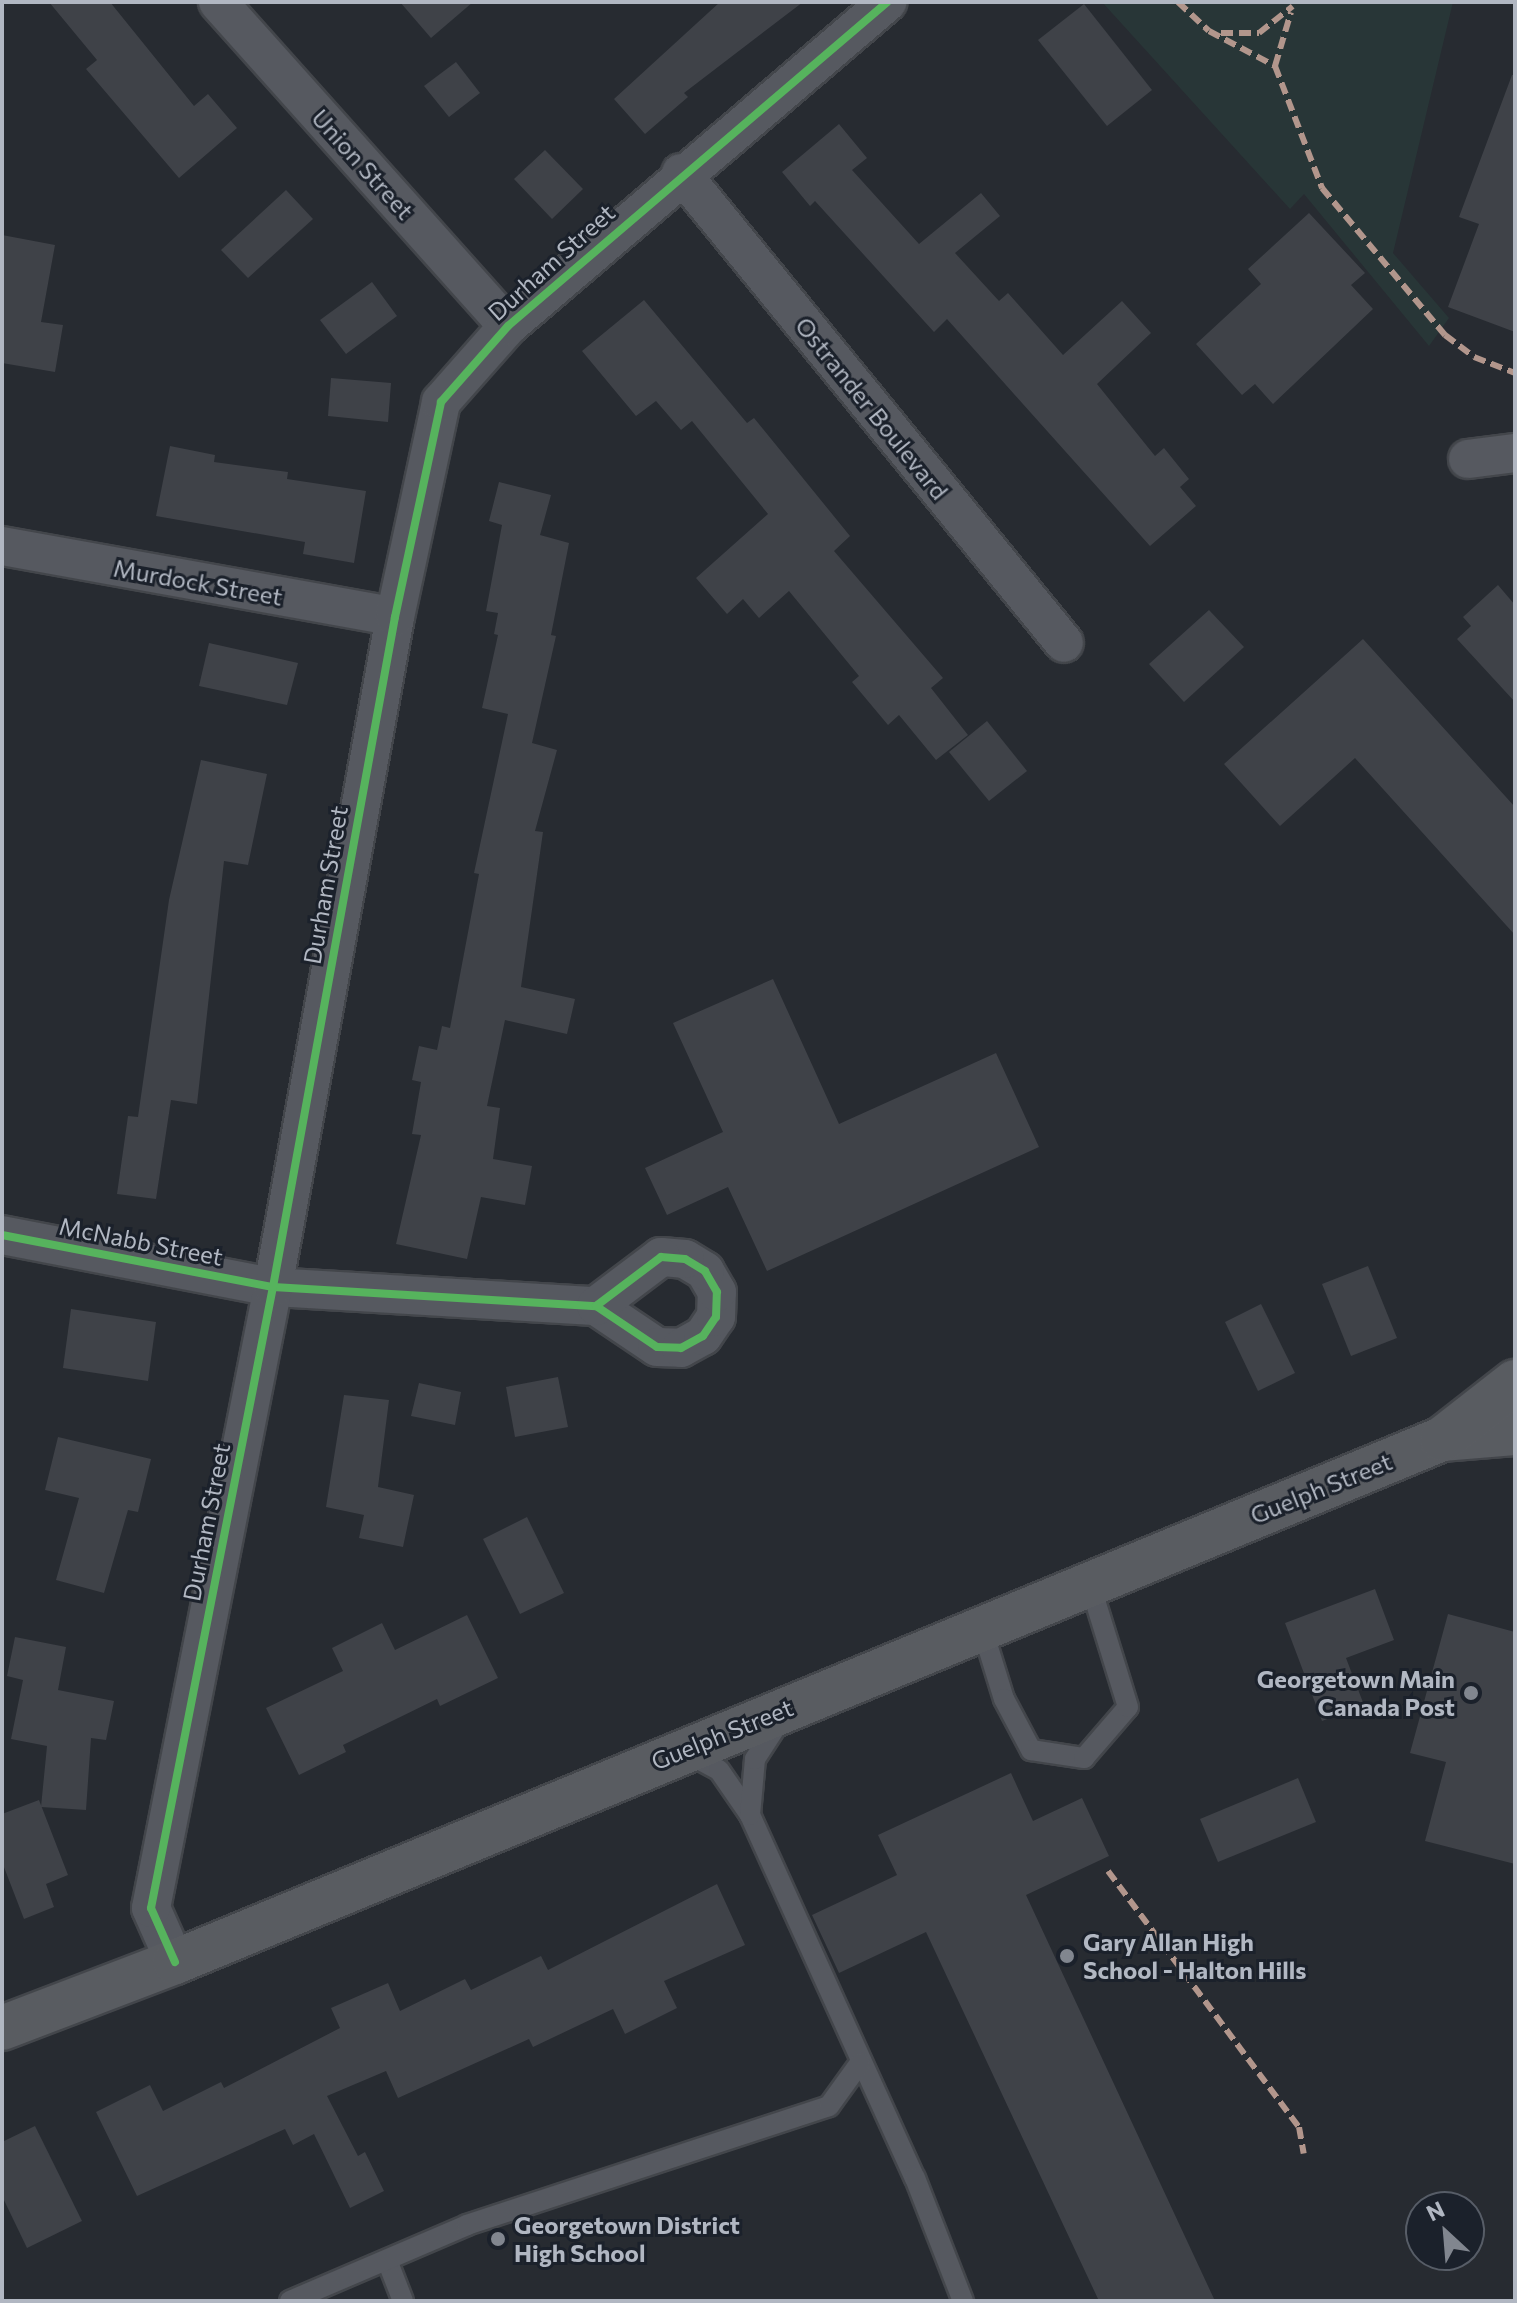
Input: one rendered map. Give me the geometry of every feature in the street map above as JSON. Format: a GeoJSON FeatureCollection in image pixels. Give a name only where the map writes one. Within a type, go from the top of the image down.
{"type":"FeatureCollection","features":[{"type":"Feature","properties":{"kind":"main road","name":"Guelph Street"},"geometry":{"type":"LineString","coordinates":[[2,2028],[175,1962],[1089,1581],[1442,1439],[1515,1382]]}},
{"type":"Feature","properties":{"kind":"main road","name":"Guelph Street"},"geometry":{"type":"LineString","coordinates":[[1442,1439],[1515,1433]]}},
{"type":"Feature","properties":{"kind":"street","name":"Union Street"},"geometry":{"type":"LineString","coordinates":[[218,2],[508,326]]}},
{"type":"Feature","properties":{"kind":"street","name":"Durham Street"},"geometry":{"type":"LineString","coordinates":[[175,1962],[151,1908],[273,1287],[395,617],[441,402],[508,326],[681,173],[887,2]]}},
{"type":"Feature","properties":{"kind":"street","name":"Ostrander Boulevard"},"geometry":{"type":"LineString","coordinates":[[681,173],[1064,643]]}},
{"type":"Feature","properties":{"kind":"street"},"geometry":{"type":"LineString","coordinates":[[1468,459],[1515,453]]}},
{"type":"Feature","properties":{"kind":"street","name":"Murdock Street"},"geometry":{"type":"LineString","coordinates":[[2,546],[395,617]]}},
{"type":"Feature","properties":{"kind":"street","name":"McNabb Street"},"geometry":{"type":"LineString","coordinates":[[2,1235],[273,1287],[596,1306]]}},
{"type":"Feature","properties":{"kind":"lane"},"geometry":{"type":"LineString","coordinates":[[982,1628],[1004,1699],[1031,1750],[1084,1758],[1128,1707],[1089,1581]]}},
{"type":"Feature","properties":{"kind":"lane"},"geometry":{"type":"LineString","coordinates":[[750,1815],[755,1759],[789,1706]]}},
{"type":"Feature","properties":{"kind":"lane"},"geometry":{"type":"LineString","coordinates":[[682,1750],[719,1770],[750,1815],[860,2063],[915,2178],[963,2301]]}},
{"type":"Feature","properties":{"kind":"lane"},"geometry":{"type":"LineString","coordinates":[[290,2301],[467,2225],[829,2106],[860,2063]]}},
{"type":"Feature","properties":{"kind":"lane"},"geometry":{"type":"LineString","coordinates":[[387,2260],[403,2301]]}},
{"type":"Feature","properties":{"kind":"shaded area"},"geometry":{"type":"Polygon","coordinates":[[[1102,2],[1453,2],[1393,253],[1449,318],[1429,346],[1304,194],[1290,209],[1102,2]]]}},
{"type":"Feature","properties":{"kind":"building"},"geometry":{"type":"Polygon","coordinates":[[[49,2],[110,2],[194,106],[208,94],[237,128],[179,178],[86,69],[97,60],[49,2]]]}},
{"type":"Feature","properties":{"kind":"building"},"geometry":{"type":"Polygon","coordinates":[[[400,2],[473,2],[431,38],[400,2]]]}},
{"type":"Feature","properties":{"kind":"building"},"geometry":{"type":"Polygon","coordinates":[[[720,2],[803,2],[684,93],[688,97],[645,134],[614,99],[720,2]]]}},
{"type":"Feature","properties":{"kind":"building"},"geometry":{"type":"Polygon","coordinates":[[[1084,4],[1152,90],[1107,126],[1038,40],[1084,4]]]}},
{"type":"Feature","properties":{"kind":"building"},"geometry":{"type":"Polygon","coordinates":[[[456,62],[480,93],[449,117],[424,86],[456,62]]]}},
{"type":"Feature","properties":{"kind":"building"},"geometry":{"type":"Polygon","coordinates":[[[1512,75],[1515,75],[1515,332],[1448,307],[1479,224],[1459,217],[1512,75]]]}},
{"type":"Feature","properties":{"kind":"building"},"geometry":{"type":"Polygon","coordinates":[[[839,124],[867,158],[852,170],[919,244],[981,193],[1000,216],[955,253],[999,301],[1008,293],[1063,355],[1122,301],[1151,333],[1097,384],[1155,456],[1164,448],[1189,479],[1180,487],[1196,506],[1150,546],[947,319],[934,332],[815,201],[810,206],[782,172],[839,124]]]}},
{"type":"Feature","properties":{"kind":"building"},"geometry":{"type":"Polygon","coordinates":[[[545,150],[583,189],[552,219],[514,179],[545,150]]]}},
{"type":"Feature","properties":{"kind":"building"},"geometry":{"type":"Polygon","coordinates":[[[286,190],[313,219],[248,278],[221,250],[286,190]]]}},
{"type":"Feature","properties":{"kind":"building"},"geometry":{"type":"Polygon","coordinates":[[[1309,213],[1365,273],[1351,285],[1373,309],[1273,404],[1255,384],[1242,395],[1196,344],[1261,284],[1248,269],[1309,213]]]}},
{"type":"Feature","properties":{"kind":"building"},"geometry":{"type":"Polygon","coordinates":[[[2,235],[55,245],[41,322],[63,325],[55,372],[2,363],[2,235]]]}},
{"type":"Feature","properties":{"kind":"building"},"geometry":{"type":"Polygon","coordinates":[[[372,282],[397,316],[346,354],[320,320],[372,282]]]}},
{"type":"Feature","properties":{"kind":"building"},"geometry":{"type":"Polygon","coordinates":[[[644,300],[747,423],[754,418],[850,536],[834,551],[943,678],[931,688],[968,735],[936,760],[899,715],[888,725],[852,682],[859,676],[789,591],[759,618],[743,599],[727,614],[696,578],[768,514],[692,421],[681,430],[656,401],[636,416],[582,351],[644,300]]]}},
{"type":"Feature","properties":{"kind":"building"},"geometry":{"type":"Polygon","coordinates":[[[331,378],[391,383],[388,422],[328,416],[331,378]]]}},
{"type":"Feature","properties":{"kind":"building"},"geometry":{"type":"Polygon","coordinates":[[[170,446],[215,455],[214,462],[288,472],[287,479],[366,491],[354,563],[303,554],[305,542],[156,516],[170,446]]]}},
{"type":"Feature","properties":{"kind":"building"},"geometry":{"type":"Polygon","coordinates":[[[499,482],[551,495],[540,535],[569,543],[551,635],[556,636],[532,743],[557,750],[535,831],[543,832],[521,987],[575,999],[567,1034],[505,1020],[487,1106],[500,1108],[493,1159],[532,1166],[525,1205],[481,1197],[467,1259],[396,1244],[421,1135],[412,1134],[421,1082],[412,1080],[419,1046],[437,1050],[442,1026],[450,1028],[479,874],[474,873],[508,714],[482,708],[498,635],[494,634],[498,613],[486,611],[502,525],[489,521],[499,482]]]}},
{"type":"Feature","properties":{"kind":"building"},"geometry":{"type":"Polygon","coordinates":[[[1498,585],[1515,605],[1515,702],[1457,639],[1471,626],[1463,617],[1498,585]]]}},
{"type":"Feature","properties":{"kind":"building"},"geometry":{"type":"Polygon","coordinates":[[[1209,610],[1244,647],[1184,702],[1149,664],[1209,610]]]}},
{"type":"Feature","properties":{"kind":"building"},"geometry":{"type":"Polygon","coordinates":[[[1363,639],[1515,807],[1515,935],[1355,758],[1280,826],[1224,764],[1363,639]]]}},
{"type":"Feature","properties":{"kind":"building"},"geometry":{"type":"Polygon","coordinates":[[[209,643],[298,663],[287,705],[199,686],[209,643]]]}},
{"type":"Feature","properties":{"kind":"building"},"geometry":{"type":"Polygon","coordinates":[[[987,721],[1027,771],[989,801],[949,752],[987,721]]]}},
{"type":"Feature","properties":{"kind":"building"},"geometry":{"type":"Polygon","coordinates":[[[201,760],[267,774],[248,865],[224,861],[197,1104],[171,1100],[156,1199],[117,1194],[128,1116],[138,1117],[169,900],[201,760]]]}},
{"type":"Feature","properties":{"kind":"building"},"geometry":{"type":"Polygon","coordinates":[[[773,979],[839,1124],[996,1053],[1039,1147],[767,1271],[728,1187],[667,1215],[645,1168],[723,1132],[673,1023],[773,979]]]}},
{"type":"Feature","properties":{"kind":"building"},"geometry":{"type":"Polygon","coordinates":[[[1368,1266],[1397,1338],[1351,1356],[1322,1284],[1368,1266]]]}},
{"type":"Feature","properties":{"kind":"building"},"geometry":{"type":"Polygon","coordinates":[[[1261,1304],[1295,1373],[1258,1391],[1225,1322],[1261,1304]]]}},
{"type":"Feature","properties":{"kind":"building"},"geometry":{"type":"Polygon","coordinates":[[[71,1309],[156,1322],[148,1381],[63,1368],[71,1309]]]}},
{"type":"Feature","properties":{"kind":"building"},"geometry":{"type":"Polygon","coordinates":[[[558,1377],[568,1427],[515,1437],[506,1387],[558,1377]]]}},
{"type":"Feature","properties":{"kind":"building"},"geometry":{"type":"Polygon","coordinates":[[[419,1383],[461,1392],[455,1425],[411,1416],[419,1383]]]}},
{"type":"Feature","properties":{"kind":"building"},"geometry":{"type":"Polygon","coordinates":[[[344,1395],[389,1400],[378,1487],[414,1495],[403,1547],[359,1538],[364,1515],[326,1507],[344,1395]]]}},
{"type":"Feature","properties":{"kind":"building"},"geometry":{"type":"Polygon","coordinates":[[[58,1437],[151,1459],[138,1512],[128,1510],[104,1593],[56,1580],[79,1498],[45,1490],[58,1437]]]}},
{"type":"Feature","properties":{"kind":"building"},"geometry":{"type":"Polygon","coordinates":[[[527,1517],[564,1593],[520,1614],[483,1539],[527,1517]]]}},
{"type":"Feature","properties":{"kind":"building"},"geometry":{"type":"Polygon","coordinates":[[[1375,1589],[1394,1640],[1346,1658],[1364,1705],[1322,1721],[1285,1623],[1375,1589]]]}},
{"type":"Feature","properties":{"kind":"building","name":"Georgetown Main Canada Post"},"geometry":{"type":"Polygon","coordinates":[[[1448,1614],[1515,1632],[1515,1864],[1425,1841],[1446,1762],[1410,1753],[1448,1614]]]}},
{"type":"Feature","properties":{"kind":"building"},"geometry":{"type":"Polygon","coordinates":[[[467,1615],[498,1678],[440,1706],[437,1699],[343,1745],[346,1752],[299,1775],[266,1708],[343,1671],[332,1648],[382,1623],[395,1650],[467,1615]]]}},
{"type":"Feature","properties":{"kind":"building"},"geometry":{"type":"Polygon","coordinates":[[[15,1637],[66,1647],[58,1690],[114,1701],[106,1740],[91,1738],[86,1810],[41,1807],[47,1746],[11,1739],[23,1680],[7,1676],[15,1637]]]}},
{"type":"Feature","properties":{"kind":"building"},"geometry":{"type":"Polygon","coordinates":[[[1011,1773],[1033,1821],[1082,1798],[1109,1856],[1026,1895],[1215,2301],[1099,2301],[926,1932],[839,1973],[812,1915],[897,1875],[878,1835],[1011,1773]]]}},
{"type":"Feature","properties":{"kind":"building"},"geometry":{"type":"Polygon","coordinates":[[[1298,1778],[1316,1822],[1218,1862],[1200,1819],[1298,1778]]]}},
{"type":"Feature","properties":{"kind":"building"},"geometry":{"type":"Polygon","coordinates":[[[39,1800],[68,1875],[46,1884],[54,1907],[24,1919],[2,1862],[2,1814],[39,1800]]]}},
{"type":"Feature","properties":{"kind":"building"},"geometry":{"type":"Polygon","coordinates":[[[717,1884],[745,1945],[664,1981],[677,2008],[625,2034],[613,2009],[533,2047],[529,2039],[398,2098],[386,2071],[327,2096],[358,2156],[365,2152],[384,2191],[350,2208],[314,2134],[293,2145],[285,2129],[137,2196],[96,2112],[150,2085],[163,2111],[221,2082],[224,2088],[340,2028],[331,2008],[388,1983],[400,2011],[465,1979],[471,1990],[541,1956],[548,1970],[717,1884]]]}},
{"type":"Feature","properties":{"kind":"building"},"geometry":{"type":"Polygon","coordinates":[[[35,2126],[82,2221],[27,2248],[2,2196],[2,2142],[35,2126]]]}},
{"type":"Feature","properties":{"kind":"marked path"},"geometry":{"type":"LineString","coordinates":[[1178,2],[1209,31],[1275,66],[1322,188],[1445,335],[1474,357],[1515,373]]}},
{"type":"Feature","properties":{"kind":"marked path"},"geometry":{"type":"LineString","coordinates":[[1221,33],[1259,33],[1293,6]]}},
{"type":"Feature","properties":{"kind":"marked path"},"geometry":{"type":"LineString","coordinates":[[1275,66],[1291,12]]}},
{"type":"Feature","properties":{"kind":"marked path"},"geometry":{"type":"LineString","coordinates":[[1108,1871],[1299,2127],[1304,2154]]}},
{"type":"Feature","properties":{"kind":"cycle path"},"geometry":{"type":"LineString","coordinates":[[175,1962],[151,1908],[273,1287],[395,617],[441,402],[508,326],[887,2]]}},
{"type":"Feature","properties":{"kind":"cycle path"},"geometry":{"type":"LineString","coordinates":[[2,1235],[273,1287],[596,1306],[657,1347],[681,1348],[703,1336],[716,1317],[717,1292],[705,1271],[685,1259],[661,1257],[596,1306]]}},
{"type":"Feature","properties":{"kind":"place","name":"Georgetown Main Canada Post"},"geometry":{"type":"Point","coordinates":[1471,1693]}},
{"type":"Feature","properties":{"kind":"place","name":"Gary Allan High School - Halton Hills"},"geometry":{"type":"Point","coordinates":[1067,1956]}},
{"type":"Feature","properties":{"kind":"place","name":"Georgetown District High School"},"geometry":{"type":"Point","coordinates":[498,2239]}}]}
